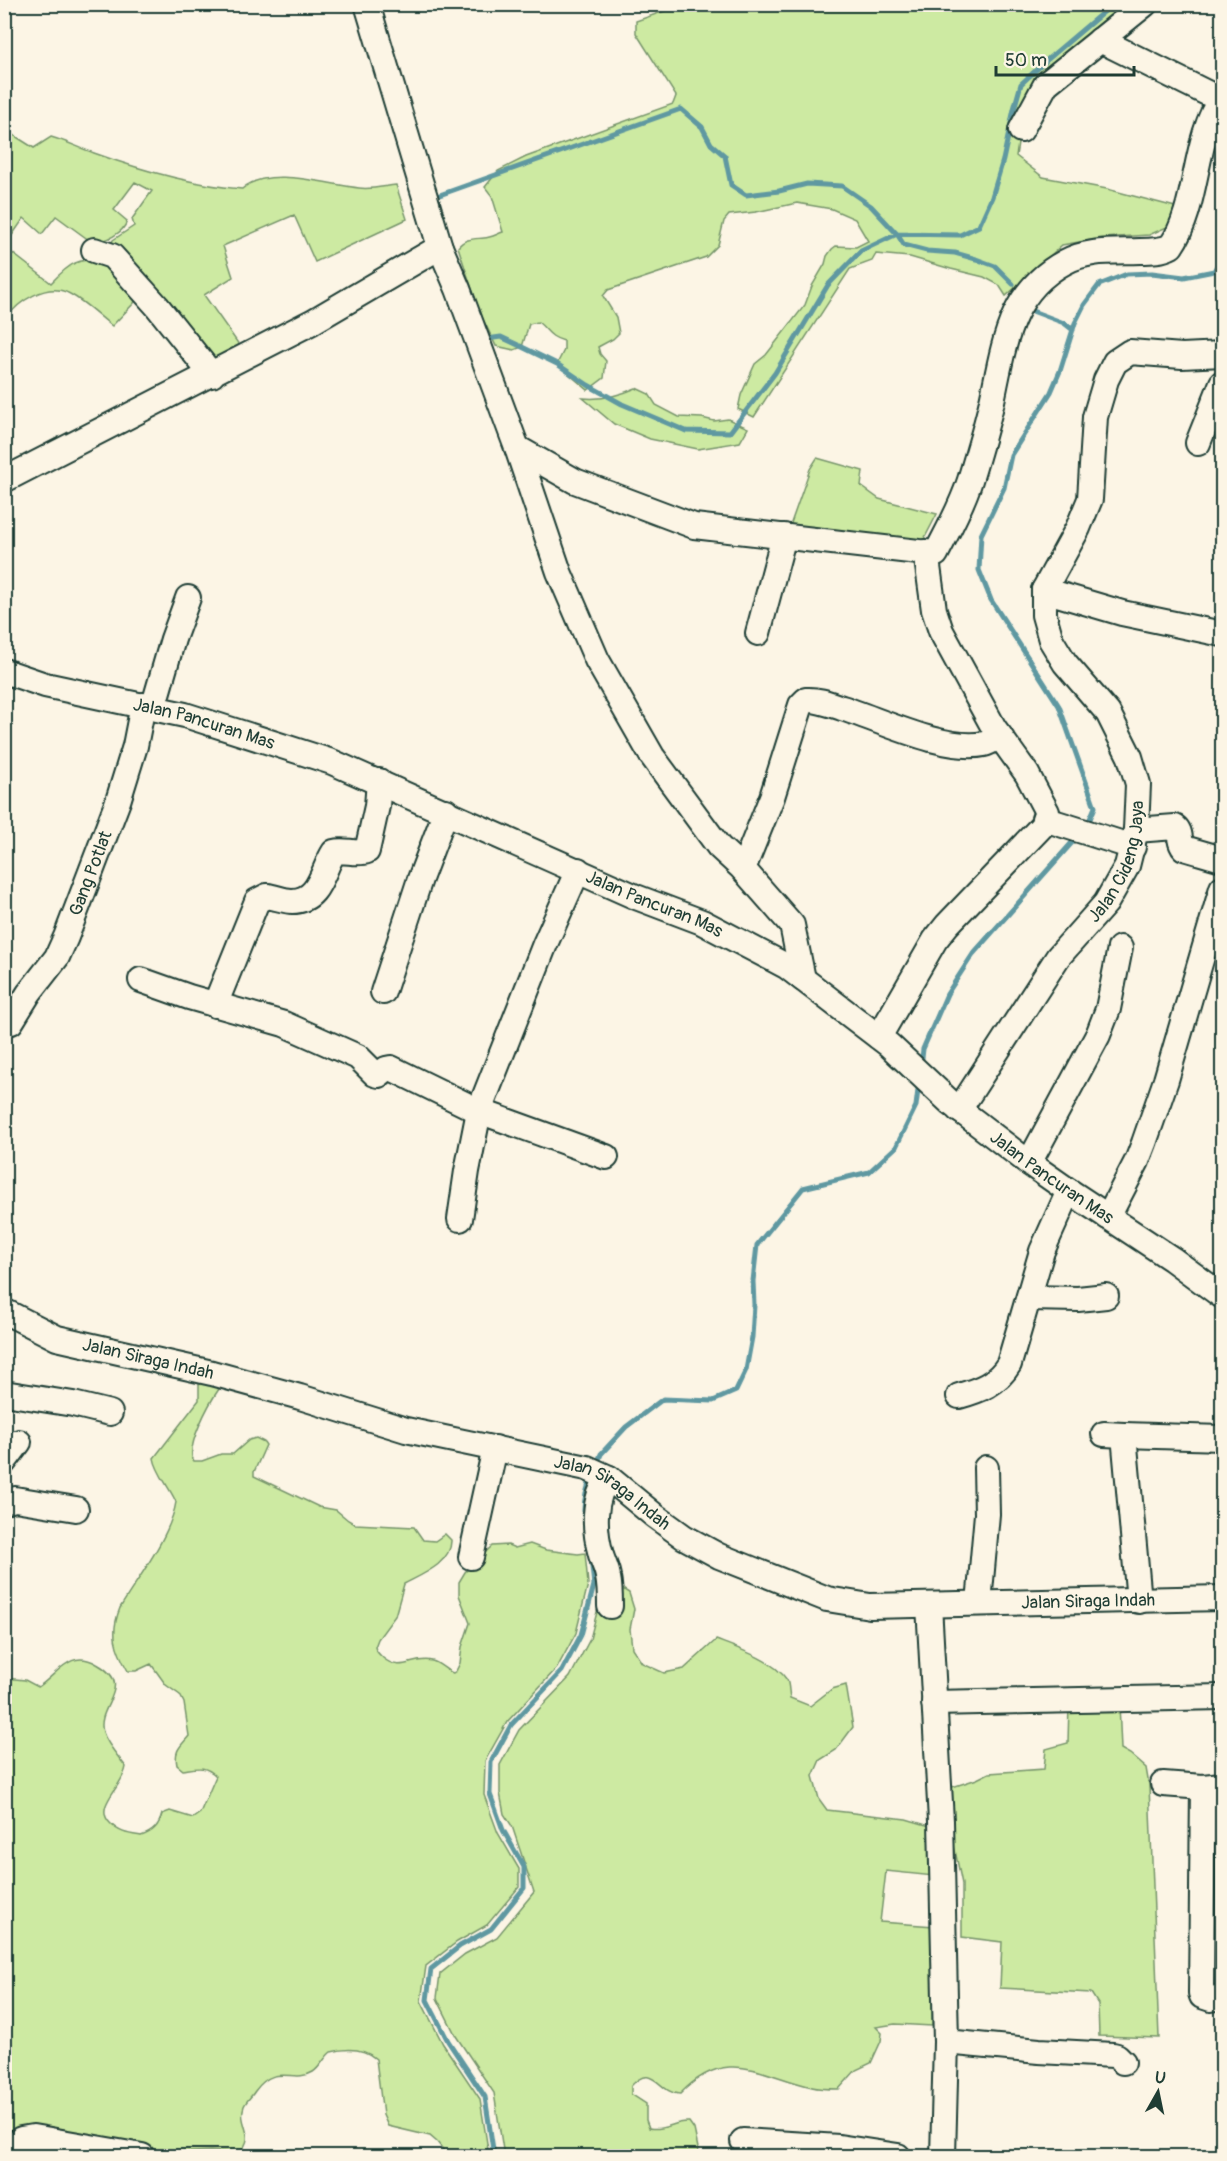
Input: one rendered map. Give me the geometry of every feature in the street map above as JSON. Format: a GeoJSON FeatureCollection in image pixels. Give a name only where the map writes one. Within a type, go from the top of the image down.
{"type":"FeatureCollection","features":[{"type":"Feature","properties":{"kind":"street"},"geometry":{"type":"LineString","coordinates":[[367,4],[440,247],[462,299],[517,448],[559,572],[597,660],[651,756],[719,847],[743,869],[792,925],[803,979]]}},
{"type":"Feature","properties":{"kind":"street"},"geometry":{"type":"LineString","coordinates":[[1021,130],[1046,84],[1145,4]]}},
{"type":"Feature","properties":{"kind":"street"},"geometry":{"type":"LineString","coordinates":[[517,448],[575,481],[707,529],[936,554],[970,481],[1011,322],[1023,299],[1053,269],[1076,256],[1092,252],[1152,251],[1172,246],[1182,224],[1210,120],[1222,99],[1100,40]]}},
{"type":"Feature","properties":{"kind":"street"},"geometry":{"type":"LineString","coordinates":[[4,480],[312,322],[440,247]]}},
{"type":"Feature","properties":{"kind":"street"},"geometry":{"type":"LineString","coordinates":[[94,250],[112,256],[157,306],[212,375]]}},
{"type":"Feature","properties":{"kind":"street"},"geometry":{"type":"LineString","coordinates":[[1222,354],[1182,356],[1137,351],[1123,355],[1115,362],[1106,380],[1095,417],[1090,499],[1078,528],[1044,590],[1122,613],[1222,634]]}},
{"type":"Feature","properties":{"kind":"street"},"geometry":{"type":"LineString","coordinates":[[1198,443],[1222,383]]}},
{"type":"Feature","properties":{"kind":"street"},"geometry":{"type":"LineString","coordinates":[[758,633],[784,536]]}},
{"type":"Feature","properties":{"kind":"street"},"geometry":{"type":"LineString","coordinates":[[879,1037],[935,940],[1042,826],[1047,812],[1027,774],[1000,736],[941,631],[934,610],[926,552]]}},
{"type":"Feature","properties":{"kind":"street","name":"Jalan Cideng Jaya"},"geometry":{"type":"LineString","coordinates":[[955,1107],[1058,957],[1106,903],[1126,866],[1135,839],[1138,784],[1130,757],[1108,713],[1065,663],[1051,639],[1044,615],[1044,590]]}},
{"type":"Feature","properties":{"kind":"street"},"geometry":{"type":"LineString","coordinates":[[148,706],[188,598]]}},
{"type":"Feature","properties":{"kind":"street","name":"Jalan Pancuran Mas"},"geometry":{"type":"LineString","coordinates":[[4,671],[45,685],[185,715],[323,759],[379,781],[636,897],[702,922],[786,966],[879,1037],[955,1107],[1029,1163],[1172,1259],[1222,1296]]}},
{"type":"Feature","properties":{"kind":"street"},"geometry":{"type":"LineString","coordinates":[[743,869],[772,796],[801,705],[806,700],[816,700],[858,713],[929,739],[962,744],[985,744],[1000,736]]}},
{"type":"Feature","properties":{"kind":"street","name":"Gang Potlat"},"geometry":{"type":"LineString","coordinates":[[4,1021],[11,1022],[29,993],[57,957],[118,801],[148,706]]}},
{"type":"Feature","properties":{"kind":"street"},"geometry":{"type":"LineString","coordinates":[[215,1005],[257,901],[267,896],[292,901],[305,897],[318,887],[333,852],[345,850],[363,853],[366,851],[377,806],[379,781]]}},
{"type":"Feature","properties":{"kind":"street"},"geometry":{"type":"LineString","coordinates":[[382,992],[420,879],[446,811]]}},
{"type":"Feature","properties":{"kind":"street"},"geometry":{"type":"LineString","coordinates":[[1044,819],[1103,839],[1135,839],[1175,827],[1179,831],[1180,841],[1184,848],[1222,859]]}},
{"type":"Feature","properties":{"kind":"street"},"geometry":{"type":"LineString","coordinates":[[460,1219],[479,1111],[545,944],[578,870]]}},
{"type":"Feature","properties":{"kind":"street"},"geometry":{"type":"LineString","coordinates":[[1108,1217],[1137,1161],[1166,1080],[1218,917],[1222,888]]}},
{"type":"Feature","properties":{"kind":"street"},"geometry":{"type":"LineString","coordinates":[[1029,1163],[1098,1035],[1108,1009],[1120,948]]}},
{"type":"Feature","properties":{"kind":"street"},"geometry":{"type":"LineString","coordinates":[[141,980],[215,1005],[284,1024],[358,1057],[375,1074],[379,1075],[391,1068],[479,1111],[606,1157]]}},
{"type":"Feature","properties":{"kind":"street"},"geometry":{"type":"LineString","coordinates":[[959,1396],[987,1386],[1004,1372],[1009,1364],[1042,1251],[1069,1191]]}},
{"type":"Feature","properties":{"kind":"street"},"geometry":{"type":"LineString","coordinates":[[1029,1298],[1078,1299],[1106,1296]]}},
{"type":"Feature","properties":{"kind":"street","name":"Jalan Siraga Indah"},"geometry":{"type":"LineString","coordinates":[[4,1311],[57,1338],[212,1373],[406,1430],[495,1448],[601,1474],[684,1537],[718,1556],[827,1599],[870,1606],[1222,1598]]}},
{"type":"Feature","properties":{"kind":"street"},"geometry":{"type":"LineString","coordinates":[[4,1393],[73,1404],[110,1413]]}},
{"type":"Feature","properties":{"kind":"street"},"geometry":{"type":"LineString","coordinates":[[1139,1601],[1114,1434],[1222,1438]]}},
{"type":"Feature","properties":{"kind":"street"},"geometry":{"type":"LineString","coordinates":[[4,1462],[19,1442]]}},
{"type":"Feature","properties":{"kind":"street"},"geometry":{"type":"LineString","coordinates":[[471,1557],[495,1448]]}},
{"type":"Feature","properties":{"kind":"street"},"geometry":{"type":"LineString","coordinates":[[979,1603],[987,1514],[986,1468]]}},
{"type":"Feature","properties":{"kind":"street"},"geometry":{"type":"LineString","coordinates":[[601,1474],[603,1485],[598,1497],[595,1529],[600,1555],[608,1576],[610,1606]]}},
{"type":"Feature","properties":{"kind":"street"},"geometry":{"type":"LineString","coordinates":[[4,1502],[15,1499],[76,1509]]}},
{"type":"Feature","properties":{"kind":"street"},"geometry":{"type":"LineString","coordinates":[[929,1605],[942,1821],[946,2042],[943,2157]]}},
{"type":"Feature","properties":{"kind":"street"},"geometry":{"type":"LineString","coordinates":[[934,1703],[1222,1697]]}},
{"type":"Feature","properties":{"kind":"street"},"geometry":{"type":"LineString","coordinates":[[1163,1784],[1213,1786],[1201,1991],[1202,1996],[1206,1998],[1222,1997]]}},
{"type":"Feature","properties":{"kind":"street"},"geometry":{"type":"LineString","coordinates":[[946,2042],[1113,2055],[1123,2062]]}},
{"type":"Feature","properties":{"kind":"street"},"geometry":{"type":"LineString","coordinates":[[7,2157],[21,2139],[33,2137],[142,2157]]}},
{"type":"Feature","properties":{"kind":"street"},"geometry":{"type":"LineString","coordinates":[[743,2141],[839,2147],[898,2157]]}},
{"type":"Feature","properties":{"kind":"green space"},"geometry":{"type":"Polygon","coordinates":[[[682,5],[1131,5],[1024,107],[1016,156],[1043,177],[1107,189],[1179,208],[1167,227],[1149,235],[1102,238],[1062,245],[1006,296],[999,285],[984,277],[910,257],[876,254],[872,261],[850,269],[754,417],[738,409],[741,395],[755,364],[766,355],[805,305],[812,286],[832,249],[836,246],[856,247],[868,241],[855,219],[832,209],[797,203],[729,215],[724,221],[718,245],[706,257],[608,290],[603,296],[616,317],[619,333],[598,347],[606,361],[604,378],[588,390],[557,364],[564,350],[564,341],[552,336],[538,322],[529,324],[522,347],[514,350],[496,346],[480,313],[458,247],[467,240],[489,237],[503,232],[492,196],[485,187],[498,171],[526,157],[673,104],[676,96],[636,33],[636,21],[682,5]]]}},
{"type":"Feature","properties":{"kind":"green space"},"geometry":{"type":"Polygon","coordinates":[[[4,129],[34,148],[51,137],[148,171],[223,187],[242,189],[253,182],[282,177],[364,188],[396,185],[407,219],[315,262],[294,215],[223,246],[233,277],[204,295],[242,349],[213,367],[110,245],[113,240],[134,226],[132,219],[152,191],[135,182],[114,210],[127,221],[125,226],[118,233],[103,241],[93,243],[56,216],[42,234],[24,218],[5,243],[4,129]]]}},
{"type":"Feature","properties":{"kind":"green space"},"geometry":{"type":"Polygon","coordinates":[[[4,249],[51,283],[75,263],[106,259],[138,294],[134,303],[112,326],[76,297],[52,290],[33,295],[25,300],[5,320],[4,249]]]}},
{"type":"Feature","properties":{"kind":"green space"},"geometry":{"type":"Polygon","coordinates":[[[636,388],[649,394],[656,405],[679,417],[714,421],[728,419],[748,428],[740,442],[698,449],[650,439],[614,424],[583,398],[610,397],[636,388]]]}},
{"type":"Feature","properties":{"kind":"green space"},"geometry":{"type":"Polygon","coordinates":[[[817,458],[863,471],[861,486],[879,499],[937,514],[921,545],[790,526],[810,469],[817,458]]]}},
{"type":"Feature","properties":{"kind":"green space"},"geometry":{"type":"Polygon","coordinates":[[[199,1382],[218,1385],[219,1389],[204,1414],[195,1436],[192,1447],[194,1461],[202,1461],[221,1454],[233,1454],[249,1440],[256,1438],[266,1445],[254,1476],[319,1507],[336,1510],[355,1524],[414,1527],[423,1540],[435,1541],[445,1534],[451,1540],[450,1548],[441,1562],[404,1584],[395,1616],[378,1639],[375,1647],[379,1654],[390,1663],[402,1665],[425,1660],[435,1662],[453,1673],[456,1671],[470,1623],[459,1595],[459,1582],[465,1572],[492,1546],[508,1545],[515,1548],[530,1544],[546,1550],[585,1553],[588,1584],[576,1633],[557,1668],[507,1722],[485,1761],[484,1795],[498,1833],[519,1869],[519,1887],[487,1925],[457,1942],[426,1966],[421,2001],[443,2044],[480,2099],[489,2156],[448,2156],[430,2136],[388,2126],[383,2115],[376,2059],[361,2051],[349,2050],[331,2052],[316,2070],[306,2075],[277,2075],[263,2082],[244,2106],[243,2119],[247,2140],[239,2153],[210,2151],[163,2154],[111,2146],[5,2150],[5,1678],[25,1680],[38,1687],[72,1661],[88,1660],[97,1664],[114,1680],[112,1696],[102,1723],[103,1732],[110,1746],[126,1767],[105,1810],[110,1823],[128,1834],[141,1836],[155,1828],[162,1814],[170,1811],[193,1818],[200,1813],[216,1776],[204,1769],[183,1770],[177,1765],[177,1752],[189,1736],[184,1703],[180,1695],[166,1685],[151,1664],[136,1671],[128,1671],[115,1640],[115,1625],[120,1608],[161,1542],[176,1502],[157,1469],[154,1458],[199,1400],[199,1382]]]}},
{"type":"Feature","properties":{"kind":"green space"},"geometry":{"type":"Polygon","coordinates":[[[604,1585],[618,1586],[629,1593],[634,1609],[630,1629],[632,1648],[642,1663],[664,1673],[684,1669],[716,1640],[754,1655],[773,1666],[787,1680],[790,1698],[810,1706],[832,1689],[846,1685],[853,1727],[836,1750],[820,1760],[813,1776],[819,1799],[827,1810],[906,1819],[930,1826],[934,1876],[886,1871],[880,1922],[934,1926],[932,2026],[895,2024],[876,2027],[882,2033],[881,2041],[871,2063],[856,2070],[839,2089],[822,2089],[759,2071],[728,2067],[697,2079],[680,2094],[673,2093],[651,2078],[639,2079],[631,2086],[631,2094],[646,2104],[646,2120],[649,2128],[655,2129],[689,2122],[694,2129],[699,2153],[696,2156],[504,2156],[494,2093],[456,2036],[437,1998],[440,1974],[465,1954],[497,1937],[534,1892],[512,1826],[504,1814],[500,1793],[500,1765],[519,1730],[570,1677],[590,1639],[604,1585]]]}},
{"type":"Feature","properties":{"kind":"green space"},"geometry":{"type":"Polygon","coordinates":[[[1069,1704],[1119,1704],[1121,1749],[1146,1768],[1149,1785],[1159,2038],[1099,2036],[1098,2004],[1091,1993],[1000,1988],[1002,1942],[962,1937],[962,1884],[945,1802],[949,1788],[989,1773],[1044,1769],[1046,1749],[1068,1743],[1069,1704]]]}},
{"type":"Feature","properties":{"kind":"green space"},"geometry":{"type":"Polygon","coordinates":[[[24,2144],[109,2156],[14,2156],[24,2144]]]}},
{"type":"Feature","properties":{"kind":"waterway"},"geometry":{"type":"LineString","coordinates":[[486,336],[487,339],[501,337],[516,344],[557,364],[622,404],[686,431],[730,432],[775,373],[828,285],[861,251],[897,234],[960,235],[979,226],[992,197],[1003,160],[1021,84],[1113,4]]}},
{"type":"Feature","properties":{"kind":"waterway"},"geometry":{"type":"LineString","coordinates":[[434,197],[681,109],[702,127],[711,144],[725,156],[731,185],[746,195],[779,191],[807,184],[842,186],[871,206],[904,245],[927,251],[955,253],[976,259],[995,266],[1013,284]]}},
{"type":"Feature","properties":{"kind":"waterway"},"geometry":{"type":"LineString","coordinates":[[1087,826],[1095,807],[1059,706],[991,600],[979,570],[981,535],[1004,488],[1011,455],[1051,392],[1075,323],[1084,305],[1099,285],[1127,274],[1152,273],[1184,277],[1214,271],[1222,257]]}},
{"type":"Feature","properties":{"kind":"waterway"},"geometry":{"type":"LineString","coordinates":[[1027,309],[1064,323],[1073,330]]}},
{"type":"Feature","properties":{"kind":"waterway"},"geometry":{"type":"LineString","coordinates":[[921,1067],[923,1049],[947,994],[973,954],[1077,837]]}},
{"type":"Feature","properties":{"kind":"waterway"},"geometry":{"type":"LineString","coordinates":[[597,1464],[601,1454],[626,1427],[663,1399],[713,1401],[736,1391],[746,1370],[752,1337],[753,1281],[757,1245],[803,1188],[869,1172],[896,1147],[916,1106],[919,1082]]}},
{"type":"Feature","properties":{"kind":"waterway"},"geometry":{"type":"LineString","coordinates":[[585,1522],[585,1498],[592,1476]]}},
{"type":"Feature","properties":{"kind":"waterway"},"geometry":{"type":"LineString","coordinates":[[494,2156],[485,2097],[448,2041],[427,2000],[431,1969],[460,1946],[491,1929],[524,1888],[524,1867],[503,1830],[490,1794],[491,1762],[511,1725],[562,1671],[581,1635],[594,1585],[591,1558]]}}]}
